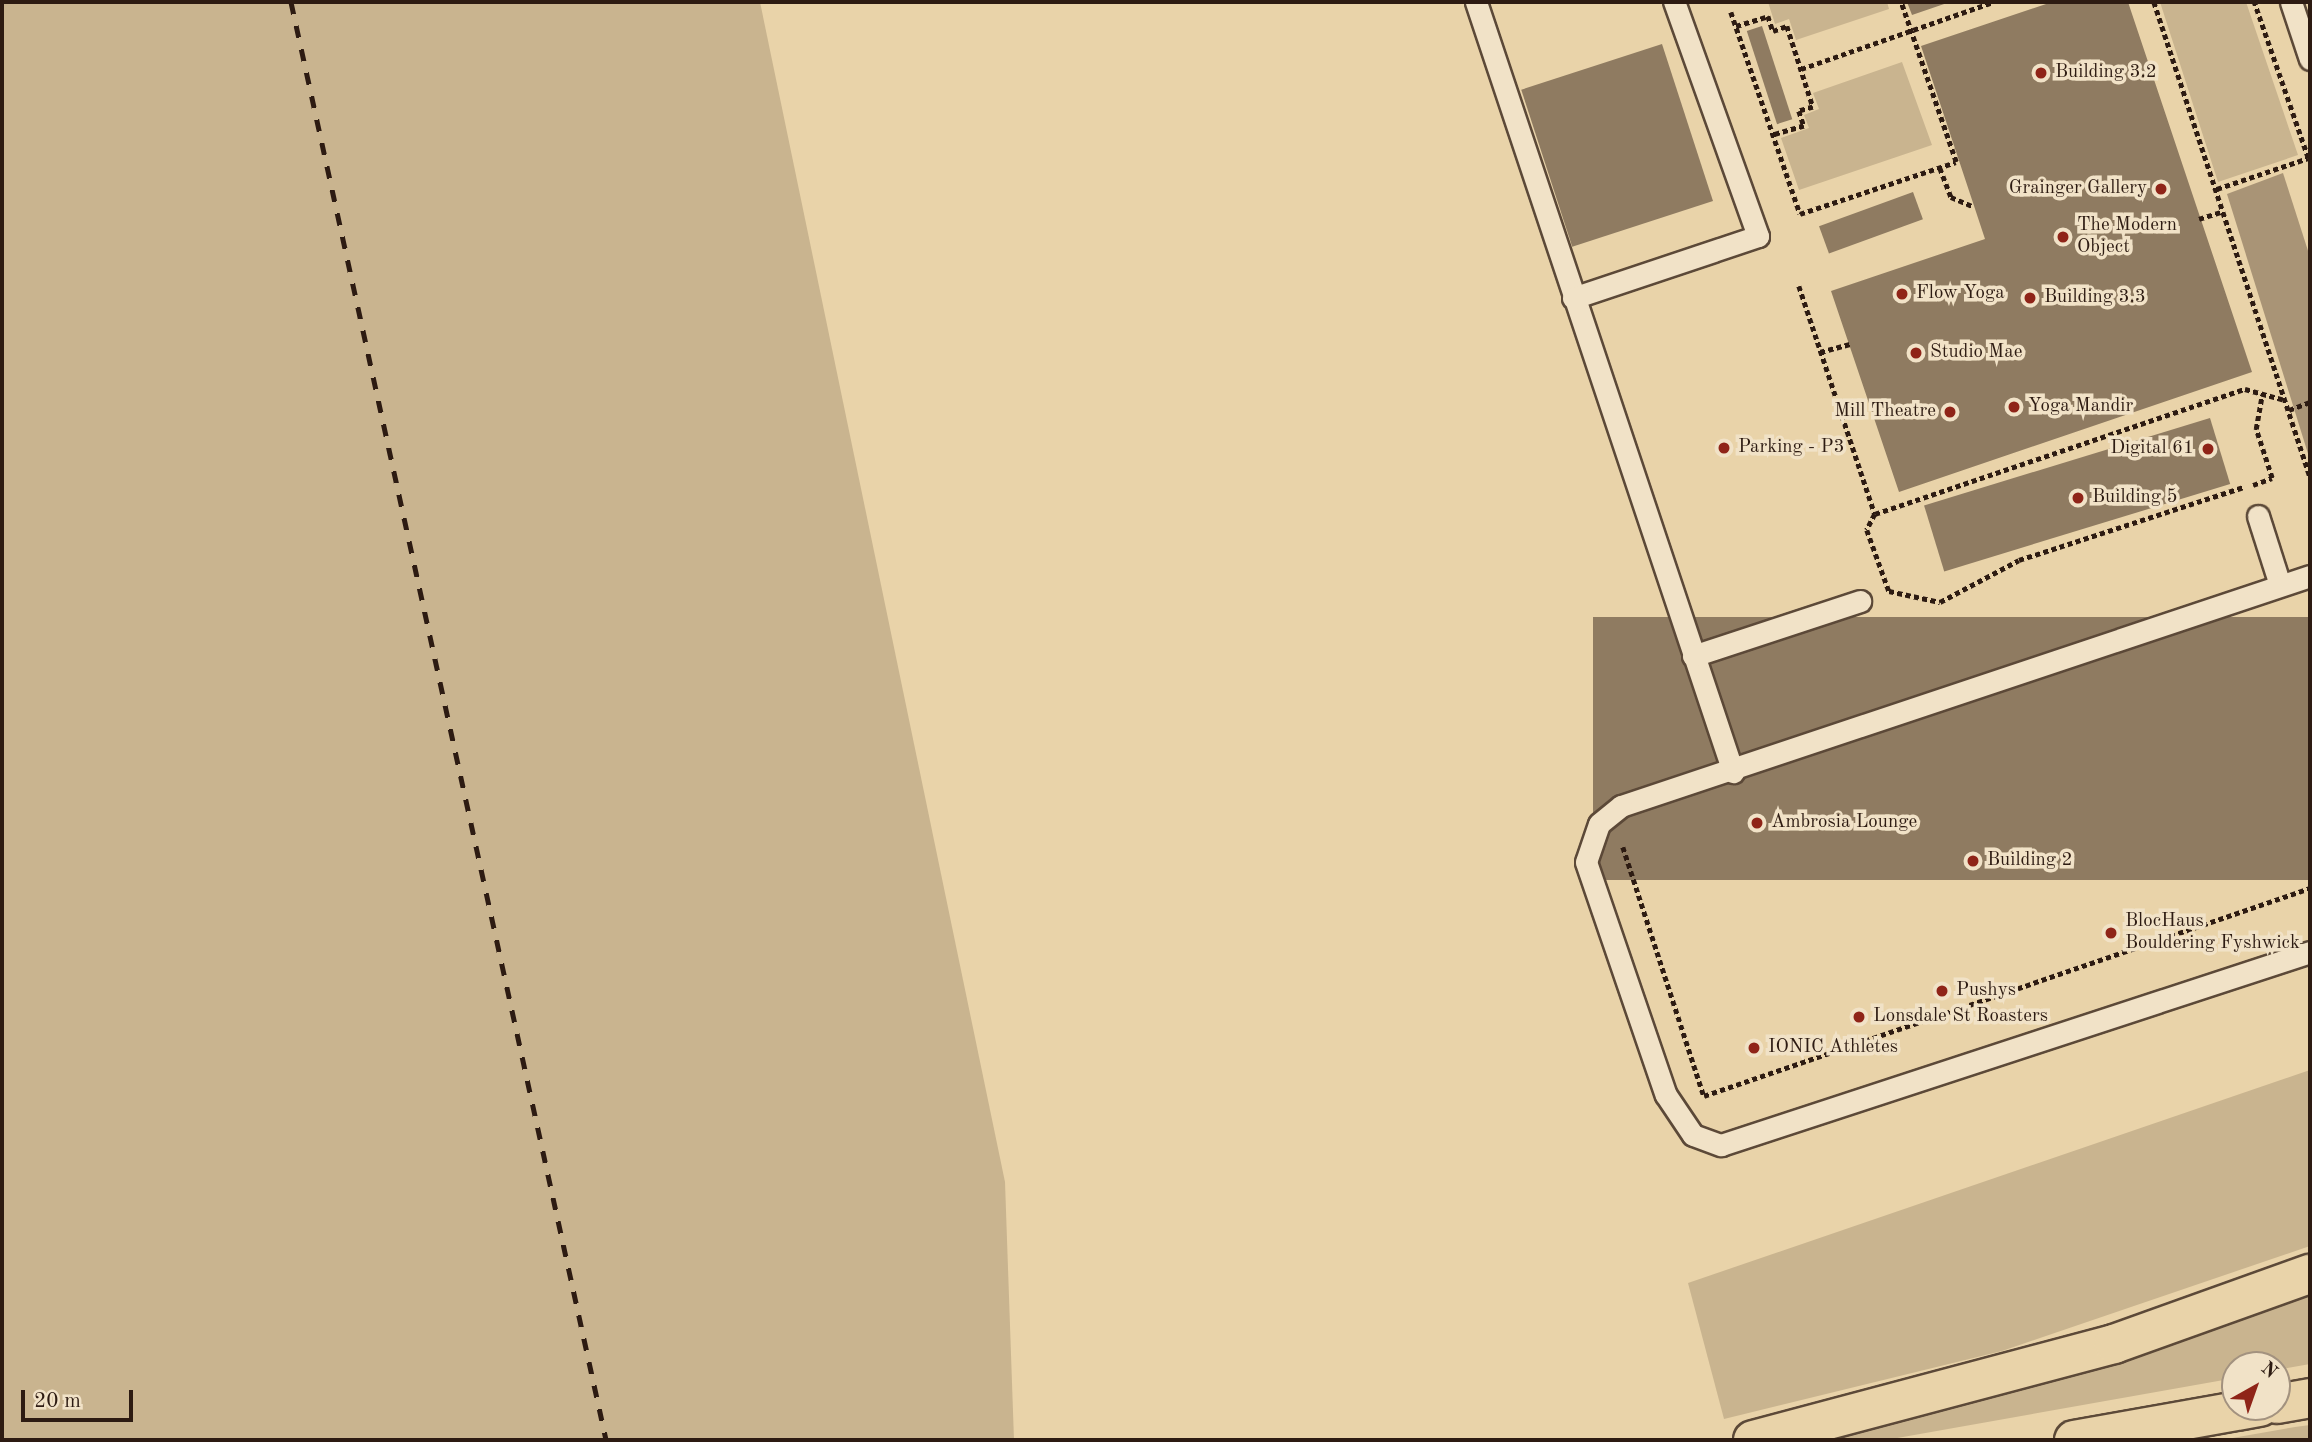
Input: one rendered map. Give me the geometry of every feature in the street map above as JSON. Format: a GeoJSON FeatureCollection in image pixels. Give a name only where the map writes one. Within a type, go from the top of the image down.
{"type":"FeatureCollection","features":[{"type":"Feature","properties":{"kind":"highway"},"geometry":{"type":"LineString","coordinates":[[1753,1440],[2114,1344],[2310,1274]]}},
{"type":"Feature","properties":{"kind":"highway"},"geometry":{"type":"LineString","coordinates":[[2291,1401],[2310,1398]]}},
{"type":"Feature","properties":{"kind":"highway"},"geometry":{"type":"LineString","coordinates":[[2074,1440],[2221,1414]]}},
{"type":"Feature","properties":{"kind":"lane"},"geometry":{"type":"LineString","coordinates":[[1476,2],[1733,772]]}},
{"type":"Feature","properties":{"kind":"lane"},"geometry":{"type":"LineString","coordinates":[[1573,298],[1758,236],[1674,2]]}},
{"type":"Feature","properties":{"kind":"lane"},"geometry":{"type":"LineString","coordinates":[[2291,2],[2310,59]]}},
{"type":"Feature","properties":{"kind":"lane"},"geometry":{"type":"LineString","coordinates":[[2258,516],[2280,585]]}},
{"type":"Feature","properties":{"kind":"lane"},"geometry":{"type":"LineString","coordinates":[[2280,585],[2310,559]]}},
{"type":"Feature","properties":{"kind":"lane"},"geometry":{"type":"LineString","coordinates":[[2310,576],[1609,812],[1586,862],[1666,1094],[1692,1135],[1721,1145],[2310,952]]}},
{"type":"Feature","properties":{"kind":"lane"},"geometry":{"type":"LineString","coordinates":[[1693,656],[1860,601]]}},
{"type":"Feature","properties":{"kind":"path"},"geometry":{"type":"LineString","coordinates":[[1731,12],[1800,214],[1956,162],[1901,2]]}},
{"type":"Feature","properties":{"kind":"path"},"geometry":{"type":"LineString","coordinates":[[1801,69],[1993,2]]}},
{"type":"Feature","properties":{"kind":"path"},"geometry":{"type":"LineString","coordinates":[[2154,2],[2310,476]]}},
{"type":"Feature","properties":{"kind":"path"},"geometry":{"type":"LineString","coordinates":[[2217,189],[2308,158],[2254,2]]}},
{"type":"Feature","properties":{"kind":"path"},"geometry":{"type":"LineString","coordinates":[[1736,26],[1768,16],[1773,31],[1787,26],[1813,107],[1799,111],[1804,126],[1773,135]]}},
{"type":"Feature","properties":{"kind":"path"},"geometry":{"type":"LineString","coordinates":[[1940,168],[1951,197],[1974,207]]}},
{"type":"Feature","properties":{"kind":"path"},"geometry":{"type":"LineString","coordinates":[[2199,219],[2223,211]]}},
{"type":"Feature","properties":{"kind":"path"},"geometry":{"type":"LineString","coordinates":[[1798,286],[1875,514]]}},
{"type":"Feature","properties":{"kind":"path"},"geometry":{"type":"LineString","coordinates":[[1821,352],[1850,344]]}},
{"type":"Feature","properties":{"kind":"path"},"geometry":{"type":"LineString","coordinates":[[2262,394],[2256,429],[2272,478],[2019,560],[1940,602],[1889,591],[1867,530],[1875,514],[2245,389],[2286,401]]}},
{"type":"Feature","properties":{"kind":"path"},"geometry":{"type":"LineString","coordinates":[[2289,410],[2310,402]]}},
{"type":"Feature","properties":{"kind":"path"},"geometry":{"type":"LineString","coordinates":[[1622,844],[1704,1096],[2310,888]]}},
{"type":"Feature","properties":{"kind":"shaded area"},"geometry":{"type":"Polygon","coordinates":[[[2,2],[760,2],[1005,1182],[1014,1440],[2,1440],[2,2]]]}},
{"type":"Feature","properties":{"kind":"shaded area"},"geometry":{"type":"Polygon","coordinates":[[[1768,2],[1887,2],[1889,9],[1796,40],[1789,19],[1775,24],[1768,2]]]}},
{"type":"Feature","properties":{"kind":"shaded area"},"geometry":{"type":"Polygon","coordinates":[[[2160,2],[2246,2],[2298,155],[2218,182],[2160,2]]]}},
{"type":"Feature","properties":{"kind":"shaded area"},"geometry":{"type":"Polygon","coordinates":[[[1902,62],[1932,145],[1799,190],[1781,138],[1809,128],[1804,115],[1819,109],[1813,93],[1902,62]]]}},
{"type":"Feature","properties":{"kind":"shaded area"},"geometry":{"type":"Polygon","coordinates":[[[2283,173],[2310,257],[2310,460],[2227,194],[2283,173]]]}},
{"type":"Feature","properties":{"kind":"shaded area"},"geometry":{"type":"Polygon","coordinates":[[[2310,1070],[2310,1246],[2002,1351],[1724,1419],[1688,1283],[2310,1070]]]}},
{"type":"Feature","properties":{"kind":"shaded area"},"geometry":{"type":"Polygon","coordinates":[[[2310,1290],[2310,1364],[2291,1367],[2291,1351],[2221,1351],[2221,1380],[1886,1440],[1816,1440],[2310,1290]]]}},
{"type":"Feature","properties":{"kind":"shaded area"},"geometry":{"type":"Polygon","coordinates":[[[2310,1425],[2310,1440],[2221,1440],[2295,1427],[2310,1425]]]}},
{"type":"Feature","properties":{"kind":"building"},"geometry":{"type":"Polygon","coordinates":[[[1907,2],[1950,2],[1912,15],[1907,2]]]}},
{"type":"Feature","properties":{"kind":"building","name":"Building 3.3"},"geometry":{"type":"Polygon","coordinates":[[[2052,2],[2128,2],[2252,372],[1899,492],[1831,291],[1985,239],[1921,46],[2052,2]]]}},
{"type":"Feature","properties":{"kind":"building"},"geometry":{"type":"Polygon","coordinates":[[[1762,26],[1792,119],[1777,124],[1747,31],[1762,26]]]}},
{"type":"Feature","properties":{"kind":"building"},"geometry":{"type":"Polygon","coordinates":[[[1662,44],[1713,201],[1572,247],[1521,90],[1662,44]]]}},
{"type":"Feature","properties":{"kind":"building"},"geometry":{"type":"Polygon","coordinates":[[[1913,192],[1923,219],[1829,253],[1819,226],[1913,192]]]}},
{"type":"Feature","properties":{"kind":"building","name":"Building 5"},"geometry":{"type":"Polygon","coordinates":[[[2210,418],[2230,484],[1944,571],[1924,505],[2210,418]]]}},
{"type":"Feature","properties":{"kind":"building"},"geometry":{"type":"Polygon","coordinates":[[[1593,617],[2310,617],[2310,880],[1593,880],[1593,617]]]}},
{"type":"Feature","properties":{"kind":"railway"},"geometry":{"type":"LineString","coordinates":[[291,2],[606,1440]]}},
{"type":"Feature","properties":{"kind":"place","name":"Building 3.2"},"geometry":{"type":"Point","coordinates":[2041,73]}},
{"type":"Feature","properties":{"kind":"place","name":"Grainger Gallery"},"geometry":{"type":"Point","coordinates":[2161,189]}},
{"type":"Feature","properties":{"kind":"place","name":"The Modern Object"},"geometry":{"type":"Point","coordinates":[2063,237]}},
{"type":"Feature","properties":{"kind":"place","name":"Flow Yoga"},"geometry":{"type":"Point","coordinates":[1902,294]}},
{"type":"Feature","properties":{"kind":"place","name":"Building 3.3"},"geometry":{"type":"Point","coordinates":[2030,298]}},
{"type":"Feature","properties":{"kind":"place","name":"Studio Mae"},"geometry":{"type":"Point","coordinates":[1916,353]}},
{"type":"Feature","properties":{"kind":"place","name":"Yoga Mandir"},"geometry":{"type":"Point","coordinates":[2014,407]}},
{"type":"Feature","properties":{"kind":"place","name":"Mill Theatre"},"geometry":{"type":"Point","coordinates":[1950,412]}},
{"type":"Feature","properties":{"kind":"place","name":"Parking - P3"},"geometry":{"type":"Point","coordinates":[1724,448]}},
{"type":"Feature","properties":{"kind":"place","name":"Digital 61"},"geometry":{"type":"Point","coordinates":[2208,449]}},
{"type":"Feature","properties":{"kind":"place","name":"Building 5"},"geometry":{"type":"Point","coordinates":[2078,498]}},
{"type":"Feature","properties":{"kind":"place","name":"Ambrosia Lounge"},"geometry":{"type":"Point","coordinates":[1757,823]}},
{"type":"Feature","properties":{"kind":"place","name":"Building 2"},"geometry":{"type":"Point","coordinates":[1973,861]}},
{"type":"Feature","properties":{"kind":"place","name":"BlocHaus Bouldering Fyshwick"},"geometry":{"type":"Point","coordinates":[2111,933]}},
{"type":"Feature","properties":{"kind":"place","name":"Pushys"},"geometry":{"type":"Point","coordinates":[1942,991]}},
{"type":"Feature","properties":{"kind":"place","name":"Lonsdale St Roasters"},"geometry":{"type":"Point","coordinates":[1859,1017]}},
{"type":"Feature","properties":{"kind":"place","name":"IONIC Athletes"},"geometry":{"type":"Point","coordinates":[1754,1048]}}]}
